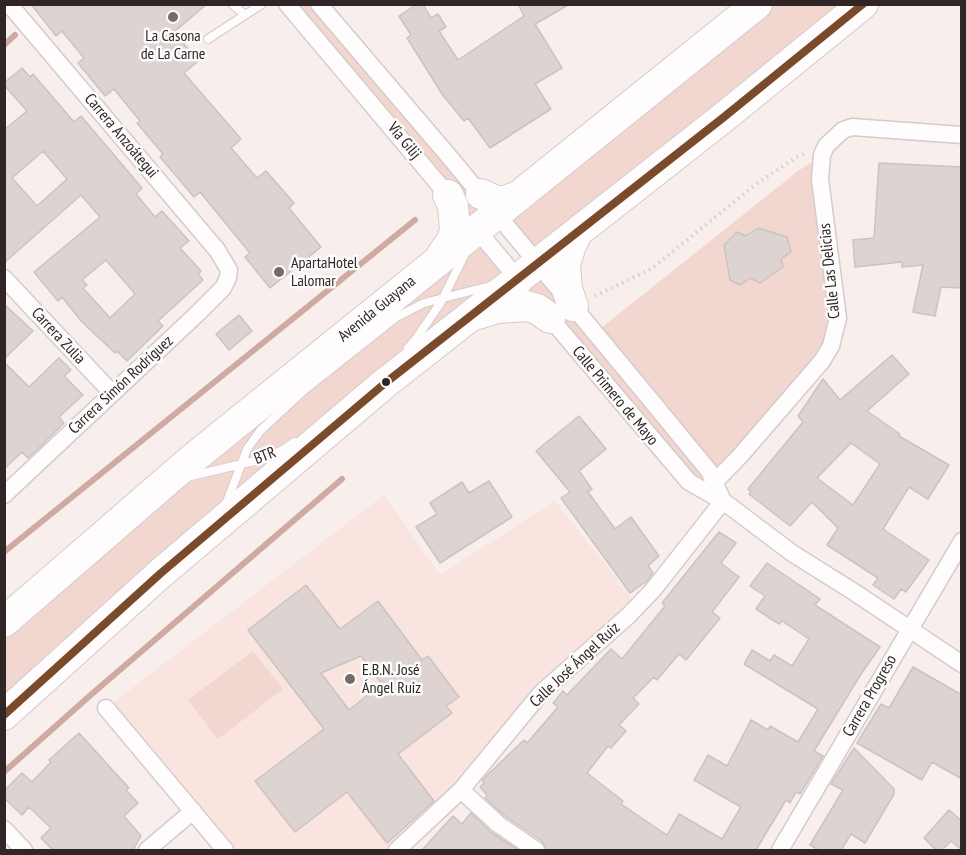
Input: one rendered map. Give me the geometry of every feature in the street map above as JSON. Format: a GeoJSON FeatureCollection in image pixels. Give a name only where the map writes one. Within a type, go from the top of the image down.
{"type":"FeatureCollection","features":[{"type":"Feature","properties":{"kind":"highway","name":"Avenida Guayana"},"geometry":{"type":"LineString","coordinates":[[4,622],[164,483],[437,262],[493,208],[757,4]]}},
{"type":"Feature","properties":{"kind":"highway"},"geometry":{"type":"LineString","coordinates":[[4,715],[161,573],[384,384],[863,4]]}},
{"type":"Feature","properties":{"kind":"highway"},"geometry":{"type":"LineString","coordinates":[[437,262],[452,240],[455,230],[455,216],[448,195]]}},
{"type":"Feature","properties":{"kind":"highway"},"geometry":{"type":"LineString","coordinates":[[470,317],[497,308],[513,306],[561,312],[567,289],[565,265],[570,245],[577,233]]}},
{"type":"Feature","properties":{"kind":"street","name":"Carrera Anzoátegui"},"geometry":{"type":"LineString","coordinates":[[9,4],[217,250],[229,270]]}},
{"type":"Feature","properties":{"kind":"street","name":"Vía Gilij"},"geometry":{"type":"LineString","coordinates":[[318,4],[493,208],[528,271]]}},
{"type":"Feature","properties":{"kind":"street","name":"Vía Gilij"},"geometry":{"type":"LineString","coordinates":[[295,7],[448,195],[493,208],[528,271]]}},
{"type":"Feature","properties":{"kind":"street"},"geometry":{"type":"LineString","coordinates":[[826,146],[843,130],[852,127],[962,135]]}},
{"type":"Feature","properties":{"kind":"street","name":"Calle Las Delicias"},"geometry":{"type":"LineString","coordinates":[[709,488],[822,361],[831,346],[838,318],[820,179],[822,155],[826,146]]}},
{"type":"Feature","properties":{"kind":"street","name":"Carrera Simón Rodríguez"},"geometry":{"type":"LineString","coordinates":[[4,495],[223,288],[229,270]]}},
{"type":"Feature","properties":{"kind":"street","name":"Calle Primero de Mayo"},"geometry":{"type":"LineString","coordinates":[[528,271],[561,312],[665,456],[689,482],[709,488],[792,553],[962,664]]}},
{"type":"Feature","properties":{"kind":"street","name":"Calle Primero de Mayo"},"geometry":{"type":"LineString","coordinates":[[528,271],[561,312],[709,471],[709,488]]}},
{"type":"Feature","properties":{"kind":"street","name":"Carrera Zulia"},"geometry":{"type":"LineString","coordinates":[[4,278],[112,393]]}},
{"type":"Feature","properties":{"kind":"street","name":"Calle José Ángel Ruiz"},"geometry":{"type":"LineString","coordinates":[[397,850],[461,790],[541,693],[628,616],[653,590],[723,501]]}},
{"type":"Feature","properties":{"kind":"street","name":"Carrera Progreso"},"geometry":{"type":"LineString","coordinates":[[780,850],[962,541]]}},
{"type":"Feature","properties":{"kind":"street"},"geometry":{"type":"LineString","coordinates":[[106,708],[225,850]]}},
{"type":"Feature","properties":{"kind":"street"},"geometry":{"type":"LineString","coordinates":[[461,790],[498,824],[536,850]]}},
{"type":"Feature","properties":{"kind":"street"},"geometry":{"type":"LineString","coordinates":[[147,850],[193,811]]}},
{"type":"Feature","properties":{"kind":"street"},"geometry":{"type":"LineString","coordinates":[[4,829],[24,850]]}},
{"type":"Feature","properties":{"kind":"lane"},"geometry":{"type":"LineString","coordinates":[[232,4],[245,15]]}},
{"type":"Feature","properties":{"kind":"lane"},"geometry":{"type":"LineString","coordinates":[[208,39],[262,4]]}},
{"type":"Feature","properties":{"kind":"lane"},"geometry":{"type":"LineString","coordinates":[[405,351],[421,332],[444,297],[493,208]]}},
{"type":"Feature","properties":{"kind":"lane","name":"BTR"},"geometry":{"type":"LineString","coordinates":[[219,524],[247,449],[260,431],[303,391],[387,323],[414,308],[528,271]]}},
{"type":"Feature","properties":{"kind":"lane","name":"BTR"},"geometry":{"type":"LineString","coordinates":[[164,483],[240,465],[281,451],[304,434]]}},
{"type":"Feature","properties":{"kind":"path"},"geometry":{"type":"LineString","coordinates":[[561,312],[651,269],[759,182],[797,157],[826,146]]}},
{"type":"Feature","properties":{"kind":"shaded area"},"geometry":{"type":"Polygon","coordinates":[[[288,5],[319,5],[497,213],[757,5],[863,5],[538,263],[497,214],[477,230],[518,279],[5,715],[5,622],[476,230],[288,5]]]}},
{"type":"Feature","properties":{"kind":"shaded area"},"geometry":{"type":"Polygon","coordinates":[[[822,155],[830,251],[831,346],[705,493],[689,482],[518,279],[538,263],[595,333],[798,171],[822,155]]]}},
{"type":"Feature","properties":{"kind":"shaded area","name":"E.B.N. José Ángel Ruiz"},"geometry":{"type":"Polygon","coordinates":[[[384,495],[440,575],[555,501],[638,606],[397,850],[225,850],[106,708],[384,495]]]}},
{"type":"Feature","properties":{"kind":"shaded area"},"geometry":{"type":"Polygon","coordinates":[[[253,651],[283,689],[218,739],[188,700],[253,651]]]}},
{"type":"Feature","properties":{"kind":"building"},"geometry":{"type":"Polygon","coordinates":[[[31,4],[207,4],[174,32],[198,61],[184,73],[241,139],[231,148],[257,178],[266,171],[294,203],[289,208],[321,247],[270,288],[245,257],[250,253],[200,192],[194,197],[160,157],[163,154],[137,123],[140,121],[114,89],[105,96],[78,63],[84,58],[62,31],[56,36],[31,4]]]}},
{"type":"Feature","properties":{"kind":"building"},"geometry":{"type":"Polygon","coordinates":[[[417,4],[423,4],[431,18],[438,14],[446,27],[439,31],[458,60],[524,16],[518,4],[570,4],[535,24],[562,68],[535,84],[551,109],[490,148],[468,118],[464,121],[442,94],[407,38],[411,35],[399,16],[417,4]]]}},
{"type":"Feature","properties":{"kind":"building"},"geometry":{"type":"Polygon","coordinates":[[[22,68],[30,77],[33,74],[74,122],[81,116],[142,188],[136,194],[155,217],[162,211],[189,241],[180,248],[201,271],[198,274],[203,280],[158,321],[163,326],[127,361],[117,351],[115,353],[82,322],[62,297],[58,301],[34,272],[100,217],[81,195],[4,263],[4,130],[27,111],[4,83],[22,68]],[[43,151],[12,178],[37,206],[67,179],[43,151]],[[106,260],[82,280],[87,285],[83,288],[110,318],[135,294],[106,260]]]}},
{"type":"Feature","properties":{"kind":"building"},"geometry":{"type":"Polygon","coordinates":[[[879,163],[962,167],[962,288],[941,287],[935,316],[913,312],[923,265],[902,267],[902,262],[855,267],[853,240],[874,238],[879,163]]]}},
{"type":"Feature","properties":{"kind":"building"},"geometry":{"type":"Polygon","coordinates":[[[758,228],[787,237],[791,252],[781,259],[783,267],[760,283],[750,278],[740,285],[730,280],[724,245],[737,232],[746,236],[758,228]]]}},
{"type":"Feature","properties":{"kind":"building"},"geometry":{"type":"Polygon","coordinates":[[[4,304],[33,331],[4,359],[4,304]]]}},
{"type":"Feature","properties":{"kind":"building"},"geometry":{"type":"Polygon","coordinates":[[[239,315],[252,331],[229,350],[216,334],[239,315]]]}},
{"type":"Feature","properties":{"kind":"building"},"geometry":{"type":"Polygon","coordinates":[[[892,355],[909,374],[867,411],[900,434],[899,436],[949,465],[928,499],[909,487],[883,529],[929,560],[906,592],[901,589],[894,599],[873,585],[878,578],[827,545],[838,528],[812,502],[790,526],[749,494],[751,492],[748,489],[803,422],[798,416],[823,379],[840,400],[892,355]],[[851,443],[817,478],[853,505],[880,464],[851,443]]]}},
{"type":"Feature","properties":{"kind":"building"},"geometry":{"type":"Polygon","coordinates":[[[59,358],[71,370],[64,376],[83,395],[59,417],[64,423],[38,449],[28,458],[22,452],[4,469],[4,362],[29,387],[59,358]]]}},
{"type":"Feature","properties":{"kind":"building"},"geometry":{"type":"Polygon","coordinates":[[[579,416],[606,449],[579,471],[592,489],[588,492],[615,529],[631,517],[659,556],[648,566],[653,573],[647,581],[630,593],[561,498],[570,492],[536,451],[579,416]]]}},
{"type":"Feature","properties":{"kind":"building"},"geometry":{"type":"Polygon","coordinates":[[[489,481],[512,517],[440,563],[416,527],[437,514],[430,503],[462,482],[469,493],[489,481]]]}},
{"type":"Feature","properties":{"kind":"building"},"geometry":{"type":"Polygon","coordinates":[[[719,532],[736,543],[721,563],[739,577],[712,612],[720,618],[686,660],[679,654],[657,680],[654,677],[633,698],[639,704],[619,725],[626,731],[611,748],[608,746],[587,773],[623,801],[621,804],[667,835],[679,814],[722,839],[741,807],[694,780],[708,755],[727,766],[751,720],[768,730],[770,726],[798,742],[818,709],[744,664],[752,650],[770,661],[774,655],[792,666],[809,639],[782,621],[779,624],[756,609],[765,596],[750,586],[767,563],[820,599],[815,605],[880,647],[814,751],[823,756],[800,794],[796,792],[790,803],[786,800],[756,850],[546,850],[542,841],[505,816],[485,798],[487,795],[480,787],[484,783],[482,780],[524,740],[527,743],[558,707],[553,703],[563,691],[567,695],[611,649],[622,659],[665,606],[662,603],[719,532]]]}},
{"type":"Feature","properties":{"kind":"building"},"geometry":{"type":"Polygon","coordinates":[[[306,585],[340,629],[378,601],[422,660],[428,656],[459,697],[446,706],[452,713],[398,754],[434,801],[387,843],[347,792],[295,832],[255,781],[324,729],[248,630],[306,585]],[[361,656],[321,673],[349,710],[382,684],[361,656]]]}},
{"type":"Feature","properties":{"kind":"building"},"geometry":{"type":"Polygon","coordinates":[[[913,667],[962,695],[962,779],[932,762],[922,780],[857,743],[881,704],[889,708],[913,667]]]}},
{"type":"Feature","properties":{"kind":"building"},"geometry":{"type":"Polygon","coordinates":[[[79,733],[129,788],[126,790],[138,803],[124,816],[141,836],[133,850],[53,850],[41,838],[51,828],[29,807],[22,815],[4,798],[4,791],[22,773],[32,782],[51,762],[49,760],[79,733]]]}},
{"type":"Feature","properties":{"kind":"building"},"geometry":{"type":"Polygon","coordinates":[[[854,748],[894,789],[894,794],[865,843],[851,834],[841,850],[819,850],[810,845],[843,790],[831,784],[854,748]]]}},
{"type":"Feature","properties":{"kind":"building"},"geometry":{"type":"Polygon","coordinates":[[[949,810],[962,821],[962,850],[951,841],[942,850],[936,850],[924,838],[949,810]]]}},
{"type":"Feature","properties":{"kind":"building"},"geometry":{"type":"Polygon","coordinates":[[[471,813],[492,833],[518,850],[422,850],[453,816],[462,824],[471,813]]]}},
{"type":"Feature","properties":{"kind":"waterway"},"geometry":{"type":"LineString","coordinates":[[4,45],[15,35]]}},
{"type":"Feature","properties":{"kind":"waterway"},"geometry":{"type":"LineString","coordinates":[[4,552],[415,220]]}},
{"type":"Feature","properties":{"kind":"waterway"},"geometry":{"type":"LineString","coordinates":[[4,772],[342,479]]}},
{"type":"Feature","properties":{"kind":"transit line"},"geometry":{"type":"LineString","coordinates":[[4,715],[161,573],[384,384],[724,117],[863,4]]}},
{"type":"Feature","properties":{"kind":"place","name":"La Casona de La Carne"},"geometry":{"type":"Point","coordinates":[173,17]}},
{"type":"Feature","properties":{"kind":"place","name":"ApartaHotel Lalomar"},"geometry":{"type":"Point","coordinates":[279,272]}},
{"type":"Feature","properties":{"kind":"place","name":"E.B.N. José Ángel Ruiz"},"geometry":{"type":"Point","coordinates":[350,679]}}]}
